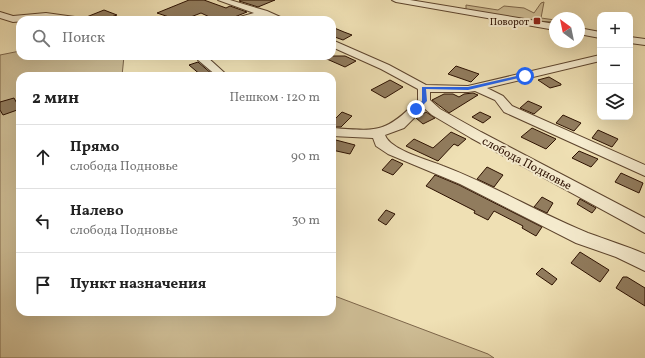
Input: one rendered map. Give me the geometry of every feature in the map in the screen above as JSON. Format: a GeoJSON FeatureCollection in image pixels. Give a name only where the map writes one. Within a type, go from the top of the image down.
{"type":"FeatureCollection","features":[{"type":"Feature","properties":{"kind":"street"},"geometry":{"type":"LineString","coordinates":[[222,0],[272,16]]}},
{"type":"Feature","properties":{"kind":"street"},"geometry":{"type":"LineString","coordinates":[[396,0],[549,26]]}},
{"type":"Feature","properties":{"kind":"street"},"geometry":{"type":"LineString","coordinates":[[253,16],[264,13]]}},
{"type":"Feature","properties":{"kind":"street"},"geometry":{"type":"LineString","coordinates":[[0,15],[11,19],[16,19]]}},
{"type":"Feature","properties":{"kind":"street"},"geometry":{"type":"LineString","coordinates":[[585,32],[597,34]]}},
{"type":"Feature","properties":{"kind":"street"},"geometry":{"type":"LineString","coordinates":[[633,40],[645,42]]}},
{"type":"Feature","properties":{"kind":"street","name":"слобода Подновье"},"geometry":{"type":"LineString","coordinates":[[336,45],[385,67],[424,94],[436,112],[476,136],[645,226]]}},
{"type":"Feature","properties":{"kind":"street","name":"слобода Подновье"},"geometry":{"type":"LineString","coordinates":[[424,94],[444,89],[468,89],[597,59]]}},
{"type":"Feature","properties":{"kind":"street"},"geometry":{"type":"LineString","coordinates":[[204,60],[218,72]]}},
{"type":"Feature","properties":{"kind":"street"},"geometry":{"type":"LineString","coordinates":[[476,87],[499,98],[508,109],[645,171]]}},
{"type":"Feature","properties":{"kind":"street"},"geometry":{"type":"LineString","coordinates":[[336,132],[378,134],[390,130],[400,124],[424,94]]}},
{"type":"Feature","properties":{"kind":"street"},"geometry":{"type":"LineString","coordinates":[[378,134],[381,143],[393,151],[465,180],[582,238],[622,252],[645,263]]}},
{"type":"Feature","properties":{"kind":"shaded area"},"geometry":{"type":"Polygon","coordinates":[[[544,2],[541,18],[549,19],[549,22],[534,21],[466,11],[466,5],[498,10],[504,6],[524,8],[534,13],[541,3],[544,2]]]}},
{"type":"Feature","properties":{"kind":"shaded area"},"geometry":{"type":"Polygon","coordinates":[[[16,52],[16,60],[124,60],[122,72],[16,72],[16,316],[336,316],[336,297],[488,354],[494,358],[0,358],[0,55],[16,52]]]}},
{"type":"Feature","properties":{"kind":"building"},"geometry":{"type":"Polygon","coordinates":[[[189,0],[204,0],[226,8],[230,6],[247,12],[237,16],[207,16],[201,13],[193,16],[166,16],[157,13],[189,0]]]}},
{"type":"Feature","properties":{"kind":"building"},"geometry":{"type":"Polygon","coordinates":[[[275,0],[258,7],[239,1],[275,0]]]}},
{"type":"Feature","properties":{"kind":"building"},"geometry":{"type":"Polygon","coordinates":[[[104,10],[117,15],[114,16],[89,16],[104,10]]]}},
{"type":"Feature","properties":{"kind":"building"},"geometry":{"type":"Polygon","coordinates":[[[336,29],[352,35],[343,40],[336,37],[336,29]]]}},
{"type":"Feature","properties":{"kind":"building"},"geometry":{"type":"Polygon","coordinates":[[[336,56],[345,56],[356,61],[345,67],[329,60],[336,60],[336,56]]]}},
{"type":"Feature","properties":{"kind":"building"},"geometry":{"type":"Polygon","coordinates":[[[198,62],[210,72],[197,72],[189,65],[198,62]]]}},
{"type":"Feature","properties":{"kind":"building"},"geometry":{"type":"Polygon","coordinates":[[[456,66],[479,74],[471,82],[448,74],[456,66]]]}},
{"type":"Feature","properties":{"kind":"building"},"geometry":{"type":"Polygon","coordinates":[[[549,77],[561,85],[550,88],[538,80],[549,77]]]}},
{"type":"Feature","properties":{"kind":"building"},"geometry":{"type":"Polygon","coordinates":[[[390,80],[403,87],[385,98],[371,90],[390,80]]]}},
{"type":"Feature","properties":{"kind":"building"},"geometry":{"type":"Polygon","coordinates":[[[473,93],[478,95],[449,113],[432,100],[444,94],[453,94],[459,97],[464,94],[473,93]]]}},
{"type":"Feature","properties":{"kind":"building"},"geometry":{"type":"Polygon","coordinates":[[[14,98],[16,102],[16,110],[3,115],[0,110],[0,102],[14,98]]]}},
{"type":"Feature","properties":{"kind":"building"},"geometry":{"type":"Polygon","coordinates":[[[528,101],[542,107],[534,114],[520,108],[528,101]]]}},
{"type":"Feature","properties":{"kind":"building"},"geometry":{"type":"Polygon","coordinates":[[[342,112],[352,116],[341,127],[336,127],[336,118],[342,112]]]}},
{"type":"Feature","properties":{"kind":"building"},"geometry":{"type":"Polygon","coordinates":[[[426,112],[435,118],[423,124],[416,118],[426,112]]]}},
{"type":"Feature","properties":{"kind":"building"},"geometry":{"type":"Polygon","coordinates":[[[480,112],[491,117],[483,123],[472,117],[480,112]]]}},
{"type":"Feature","properties":{"kind":"building"},"geometry":{"type":"Polygon","coordinates":[[[563,115],[581,123],[574,131],[556,123],[563,115]]]}},
{"type":"Feature","properties":{"kind":"building"},"geometry":{"type":"Polygon","coordinates":[[[532,128],[556,139],[546,149],[521,137],[532,128]]]}},
{"type":"Feature","properties":{"kind":"building"},"geometry":{"type":"Polygon","coordinates":[[[598,130],[618,139],[612,147],[592,138],[598,130]]]}},
{"type":"Feature","properties":{"kind":"building"},"geometry":{"type":"Polygon","coordinates":[[[451,132],[466,139],[458,146],[454,144],[438,161],[406,146],[414,139],[433,148],[451,132]]]}},
{"type":"Feature","properties":{"kind":"building"},"geometry":{"type":"Polygon","coordinates":[[[336,140],[355,145],[350,154],[336,151],[336,140]]]}},
{"type":"Feature","properties":{"kind":"building"},"geometry":{"type":"Polygon","coordinates":[[[579,151],[598,159],[591,167],[572,158],[579,151]]]}},
{"type":"Feature","properties":{"kind":"building"},"geometry":{"type":"Polygon","coordinates":[[[392,159],[403,164],[393,175],[382,170],[392,159]]]}},
{"type":"Feature","properties":{"kind":"building"},"geometry":{"type":"Polygon","coordinates":[[[487,167],[503,175],[494,187],[477,179],[487,167]]]}},
{"type":"Feature","properties":{"kind":"building"},"geometry":{"type":"Polygon","coordinates":[[[621,173],[643,183],[639,193],[615,182],[621,173]]]}},
{"type":"Feature","properties":{"kind":"building"},"geometry":{"type":"Polygon","coordinates":[[[435,175],[459,185],[542,227],[536,236],[522,228],[523,226],[494,211],[488,220],[474,213],[475,211],[426,186],[435,175]]]}},
{"type":"Feature","properties":{"kind":"building"},"geometry":{"type":"Polygon","coordinates":[[[542,197],[553,203],[547,213],[534,207],[542,197]]]}},
{"type":"Feature","properties":{"kind":"building"},"geometry":{"type":"Polygon","coordinates":[[[580,199],[596,208],[592,213],[577,204],[580,199]]]}},
{"type":"Feature","properties":{"kind":"building"},"geometry":{"type":"Polygon","coordinates":[[[386,210],[395,214],[386,225],[378,220],[386,210]]]}},
{"type":"Feature","properties":{"kind":"building"},"geometry":{"type":"Polygon","coordinates":[[[580,252],[609,270],[600,282],[571,263],[580,252]]]}},
{"type":"Feature","properties":{"kind":"building"},"geometry":{"type":"Polygon","coordinates":[[[542,268],[557,279],[552,285],[536,274],[542,268]]]}},
{"type":"Feature","properties":{"kind":"building"},"geometry":{"type":"Polygon","coordinates":[[[623,277],[627,277],[645,288],[645,306],[616,288],[623,277]]]}},
{"type":"Feature","properties":{"kind":"place","name":"Поворот"},"geometry":{"type":"Point","coordinates":[537,21]}},
{"type":"Feature","properties":{"kind":"route"},"geometry":{"type":"LineString","coordinates":[[416,109],[424,101],[424,88],[468,89],[525,76]]}}]}
